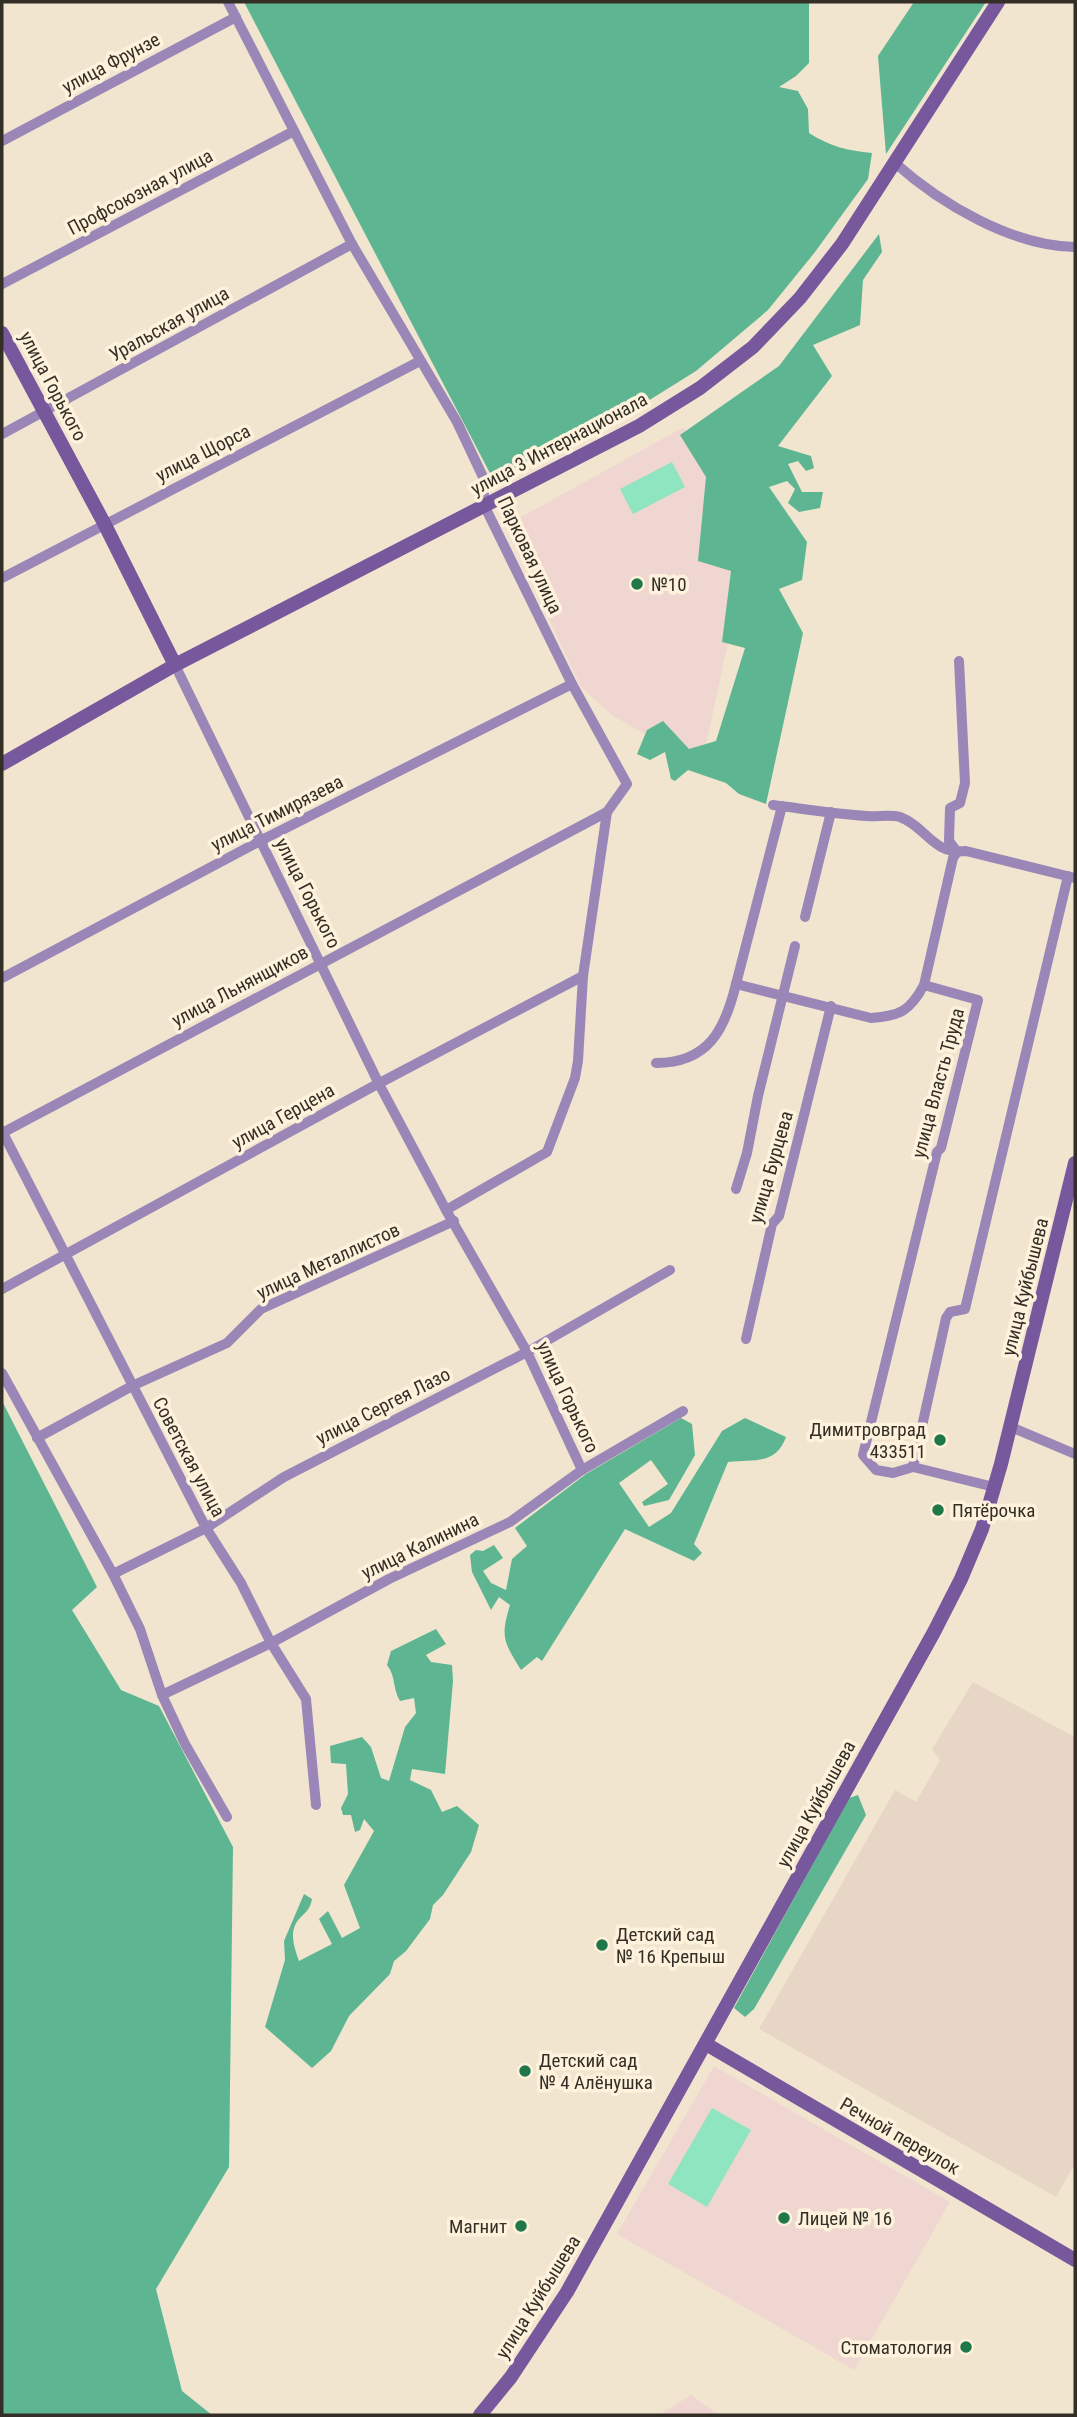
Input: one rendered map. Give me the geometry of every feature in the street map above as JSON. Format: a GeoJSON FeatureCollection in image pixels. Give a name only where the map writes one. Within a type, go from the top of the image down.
{"type":"FeatureCollection","features":[{"type":"Feature","properties":{"kind":"main road","name":"улица 3 Интернационала"},"geometry":{"type":"LineString","coordinates":[[2,764],[175,665],[639,426],[700,388],[753,347],[800,298],[825,266],[998,2]]}},
{"type":"Feature","properties":{"kind":"main road","name":"улица Горького"},"geometry":{"type":"LineString","coordinates":[[2,332],[104,523],[175,665]]}},
{"type":"Feature","properties":{"kind":"main road","name":"улица Куйбышева"},"geometry":{"type":"LineString","coordinates":[[480,2415],[511,2377],[567,2292],[934,1632],[966,1567],[982,1529],[1011,1427],[1075,1163]]}},
{"type":"Feature","properties":{"kind":"main road","name":"Речной переулок"},"geometry":{"type":"LineString","coordinates":[[706,2044],[1075,2260]]}},
{"type":"Feature","properties":{"kind":"street","name":"Парковая улица"},"geometry":{"type":"LineString","coordinates":[[228,2],[352,244],[457,422],[484,479],[484,505],[572,684],[627,784],[607,812],[583,976],[578,1061],[575,1078],[547,1152],[446,1210]]}},
{"type":"Feature","properties":{"kind":"street","name":"улица Фрунзе"},"geometry":{"type":"LineString","coordinates":[[2,141],[236,17]]}},
{"type":"Feature","properties":{"kind":"street","name":"Профсоюзная улица"},"geometry":{"type":"LineString","coordinates":[[2,284],[294,131]]}},
{"type":"Feature","properties":{"kind":"street"},"geometry":{"type":"LineString","coordinates":[[895,163],[914,180],[958,209],[1028,239],[1057,247],[1075,247]]}},
{"type":"Feature","properties":{"kind":"street","name":"Уральская улица"},"geometry":{"type":"LineString","coordinates":[[2,434],[352,244]]}},
{"type":"Feature","properties":{"kind":"street","name":"улица Щорса"},"geometry":{"type":"LineString","coordinates":[[2,578],[420,361]]}},
{"type":"Feature","properties":{"kind":"street"},"geometry":{"type":"LineString","coordinates":[[957,852],[949,841],[950,808],[960,803],[965,783],[959,661]]}},
{"type":"Feature","properties":{"kind":"street","name":"улица Горького"},"geometry":{"type":"LineString","coordinates":[[175,665],[379,1084],[446,1210],[527,1352],[582,1470]]}},
{"type":"Feature","properties":{"kind":"street","name":"улица Тимирязева"},"geometry":{"type":"LineString","coordinates":[[2,978],[260,841],[572,684]]}},
{"type":"Feature","properties":{"kind":"street"},"geometry":{"type":"LineString","coordinates":[[656,1063],[676,1063],[705,1048],[724,1020],[736,984],[778,806],[869,817],[898,816],[917,826],[938,847],[957,852],[966,851],[1072,877],[965,1310],[950,1312],[946,1318],[913,1467],[994,1488]]}},
{"type":"Feature","properties":{"kind":"street","name":"улица Льнянщиков"},"geometry":{"type":"LineString","coordinates":[[2,1132],[607,812]]}},
{"type":"Feature","properties":{"kind":"street"},"geometry":{"type":"LineString","coordinates":[[805,917],[831,812]]}},
{"type":"Feature","properties":{"kind":"street"},"geometry":{"type":"LineString","coordinates":[[736,984],[871,1018],[891,1016],[909,1008],[924,985],[953,858],[957,852]]}},
{"type":"Feature","properties":{"kind":"street","name":"улица Бурцева"},"geometry":{"type":"LineString","coordinates":[[736,1189],[747,1153],[795,946]]}},
{"type":"Feature","properties":{"kind":"street","name":"улица Герцена"},"geometry":{"type":"LineString","coordinates":[[2,1289],[583,976]]}},
{"type":"Feature","properties":{"kind":"street","name":"улица Власть Труда"},"geometry":{"type":"LineString","coordinates":[[913,1467],[894,1473],[876,1470],[863,1455],[937,1153],[941,1148],[978,1000],[924,985]]}},
{"type":"Feature","properties":{"kind":"street","name":"улица Бурцева"},"geometry":{"type":"LineString","coordinates":[[746,1339],[772,1224],[779,1216],[831,1006]]}},
{"type":"Feature","properties":{"kind":"street","name":"Советская улица"},"geometry":{"type":"LineString","coordinates":[[2,1132],[206,1528],[241,1583],[271,1643],[306,1699],[316,1805]]}},
{"type":"Feature","properties":{"kind":"street","name":"улица Металлистов"},"geometry":{"type":"LineString","coordinates":[[37,1438],[132,1385],[227,1343],[261,1309],[454,1221]]}},
{"type":"Feature","properties":{"kind":"street","name":"улица Сергея Лазо"},"geometry":{"type":"LineString","coordinates":[[113,1574],[206,1528],[284,1477],[527,1352],[670,1270]]}},
{"type":"Feature","properties":{"kind":"street"},"geometry":{"type":"LineString","coordinates":[[2,1373],[113,1574],[140,1629],[162,1695],[185,1744],[227,1817]]}},
{"type":"Feature","properties":{"kind":"street","name":"улица Калинина"},"geometry":{"type":"LineString","coordinates":[[162,1695],[271,1643],[389,1579],[510,1522],[582,1470],[683,1411]]}},
{"type":"Feature","properties":{"kind":"street"},"geometry":{"type":"LineString","coordinates":[[1011,1427],[1075,1454]]}},
{"type":"Feature","properties":{"kind":"shaded area"},"geometry":{"type":"Polygon","coordinates":[[[684,427],[715,479],[744,568],[703,759],[668,748],[612,715],[581,687],[505,526],[684,427]]]}},
{"type":"Feature","properties":{"kind":"shaded area"},"geometry":{"type":"Polygon","coordinates":[[[973,1682],[1075,1737],[1075,2164],[1056,2197],[759,2029],[895,1790],[916,1802],[940,1760],[932,1749],[973,1682]]]}},
{"type":"Feature","properties":{"kind":"shaded area","name":"Лицей № 16"},"geometry":{"type":"Polygon","coordinates":[[[714,2066],[950,2202],[854,2370],[617,2234],[714,2066]]]}},
{"type":"Feature","properties":{"kind":"shaded area"},"geometry":{"type":"Polygon","coordinates":[[[691,2395],[719,2415],[659,2415],[691,2395]]]}},
{"type":"Feature","properties":{"kind":"green space"},"geometry":{"type":"Polygon","coordinates":[[[244,2],[809,2],[809,63],[779,87],[798,91],[808,109],[809,133],[839,147],[872,153],[868,179],[815,252],[768,310],[696,371],[619,419],[493,479],[244,2]]]}},
{"type":"Feature","properties":{"kind":"green space"},"geometry":{"type":"Polygon","coordinates":[[[914,2],[986,2],[886,154],[878,56],[914,2]]]}},
{"type":"Feature","properties":{"kind":"green space"},"geometry":{"type":"Polygon","coordinates":[[[879,234],[882,252],[863,280],[860,325],[813,345],[832,376],[778,446],[811,456],[814,468],[806,471],[798,461],[788,464],[802,492],[823,492],[820,508],[799,512],[788,503],[795,489],[787,481],[769,487],[807,542],[802,580],[779,589],[803,633],[766,804],[739,794],[726,783],[688,770],[675,781],[671,779],[665,752],[650,760],[637,754],[647,730],[663,721],[689,749],[716,741],[745,648],[722,642],[731,571],[698,561],[706,477],[680,435],[779,366],[879,234]]]}},
{"type":"Feature","properties":{"kind":"green space"},"geometry":{"type":"Polygon","coordinates":[[[672,462],[685,487],[633,514],[620,489],[672,462]]]}},
{"type":"Feature","properties":{"kind":"green space"},"geometry":{"type":"Polygon","coordinates":[[[2,1401],[97,1587],[72,1610],[121,1690],[159,1706],[233,1847],[229,2167],[156,2289],[182,2391],[212,2415],[2,2415],[2,1401]]]}},
{"type":"Feature","properties":{"kind":"green space"},"geometry":{"type":"Polygon","coordinates":[[[681,1418],[692,1424],[695,1455],[669,1500],[644,1506],[642,1502],[668,1484],[651,1460],[619,1483],[649,1527],[671,1513],[722,1431],[745,1418],[786,1437],[777,1452],[770,1456],[728,1462],[694,1544],[702,1553],[694,1561],[625,1529],[542,1661],[537,1657],[521,1670],[505,1639],[510,1605],[499,1597],[491,1610],[472,1572],[470,1555],[476,1550],[483,1551],[494,1545],[503,1558],[483,1571],[491,1583],[506,1590],[512,1559],[527,1546],[515,1528],[586,1474],[681,1418]]]}},
{"type":"Feature","properties":{"kind":"green space"},"geometry":{"type":"Polygon","coordinates":[[[436,1629],[446,1644],[426,1655],[431,1662],[452,1665],[453,1681],[445,1774],[412,1769],[410,1780],[431,1790],[442,1812],[457,1806],[479,1825],[471,1852],[443,1895],[433,1905],[430,1919],[406,1951],[394,1961],[390,1974],[349,2016],[331,2051],[312,2068],[265,2027],[285,1960],[284,1941],[304,1894],[312,1899],[309,1908],[294,1928],[294,1944],[299,1961],[332,1944],[319,1919],[328,1911],[342,1938],[360,1928],[344,1885],[374,1831],[364,1819],[360,1830],[355,1832],[351,1815],[343,1815],[341,1808],[348,1794],[346,1764],[331,1763],[330,1746],[362,1737],[371,1747],[381,1778],[389,1781],[405,1727],[416,1713],[414,1698],[400,1701],[387,1665],[391,1651],[436,1629]]]}},
{"type":"Feature","properties":{"kind":"green space"},"geometry":{"type":"Polygon","coordinates":[[[858,1795],[866,1815],[754,2009],[745,2017],[734,2008],[849,1798],[858,1795]]]}},
{"type":"Feature","properties":{"kind":"green space"},"geometry":{"type":"Polygon","coordinates":[[[712,2108],[751,2130],[707,2207],[668,2184],[712,2108]]]}},
{"type":"Feature","properties":{"kind":"place","name":"№10"},"geometry":{"type":"Point","coordinates":[637,584]}},
{"type":"Feature","properties":{"kind":"place","name":"Димитровград 433511"},"geometry":{"type":"Point","coordinates":[940,1440]}},
{"type":"Feature","properties":{"kind":"place","name":"Пятёрочка"},"geometry":{"type":"Point","coordinates":[938,1510]}},
{"type":"Feature","properties":{"kind":"place","name":"Детский сад № 16 Крепыш"},"geometry":{"type":"Point","coordinates":[602,1945]}},
{"type":"Feature","properties":{"kind":"place","name":"Детский сад № 4 Алёнушка"},"geometry":{"type":"Point","coordinates":[525,2071]}},
{"type":"Feature","properties":{"kind":"place","name":"Лицей № 16"},"geometry":{"type":"Point","coordinates":[784,2218]}},
{"type":"Feature","properties":{"kind":"place","name":"Магнит"},"geometry":{"type":"Point","coordinates":[521,2226]}},
{"type":"Feature","properties":{"kind":"place","name":"Стоматология"},"geometry":{"type":"Point","coordinates":[966,2347]}}]}
